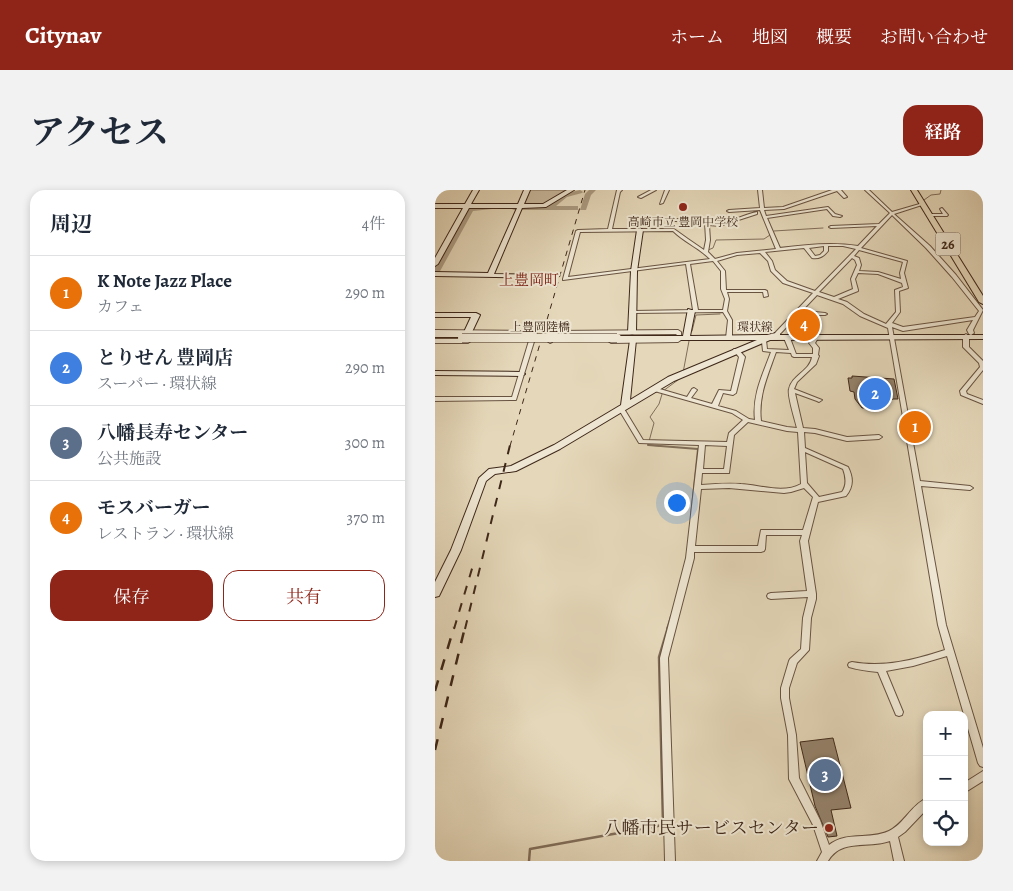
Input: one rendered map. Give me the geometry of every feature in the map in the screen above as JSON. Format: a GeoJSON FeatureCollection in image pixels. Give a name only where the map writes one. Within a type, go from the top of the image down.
{"type":"FeatureCollection","features":[{"type":"Feature","properties":{"kind":"main road","name":"26"},"geometry":{"type":"LineString","coordinates":[[914,190],[982,301]]}},
{"type":"Feature","properties":{"kind":"main road"},"geometry":{"type":"LineString","coordinates":[[972,282],[983,282]]}},
{"type":"Feature","properties":{"kind":"street"},"geometry":{"type":"LineString","coordinates":[[435,264],[445,240],[476,190]]}},
{"type":"Feature","properties":{"kind":"street"},"geometry":{"type":"LineString","coordinates":[[490,276],[527,190]]}},
{"type":"Feature","properties":{"kind":"street"},"geometry":{"type":"LineString","coordinates":[[435,206],[547,205],[571,190]]}},
{"type":"Feature","properties":{"kind":"street"},"geometry":{"type":"LineString","coordinates":[[610,230],[618,191],[620,190]]}},
{"type":"Feature","properties":{"kind":"street"},"geometry":{"type":"LineString","coordinates":[[640,197],[654,190]]}},
{"type":"Feature","properties":{"kind":"street"},"geometry":{"type":"LineString","coordinates":[[661,203],[667,190]]}},
{"type":"Feature","properties":{"kind":"street"},"geometry":{"type":"LineString","coordinates":[[760,190],[760,211],[765,217],[778,249]]}},
{"type":"Feature","properties":{"kind":"street"},"geometry":{"type":"LineString","coordinates":[[824,190],[836,190],[845,197]]}},
{"type":"Feature","properties":{"kind":"street"},"geometry":{"type":"LineString","coordinates":[[729,211],[760,211],[783,208],[836,190]]}},
{"type":"Feature","properties":{"kind":"street"},"geometry":{"type":"LineString","coordinates":[[867,190],[933,252],[981,311],[970,330],[966,347],[982,363],[983,367],[963,391],[964,394],[983,402]]}},
{"type":"Feature","properties":{"kind":"street"},"geometry":{"type":"LineString","coordinates":[[435,593],[456,550],[485,475],[496,470],[513,469],[524,465],[653,389],[694,368],[777,334],[892,213],[923,204]]}},
{"type":"Feature","properties":{"kind":"street"},"geometry":{"type":"LineString","coordinates":[[765,217],[828,208],[833,215],[840,216]]}},
{"type":"Feature","properties":{"kind":"street"},"geometry":{"type":"LineString","coordinates":[[929,215],[946,215],[942,209]]}},
{"type":"Feature","properties":{"kind":"street"},"geometry":{"type":"LineString","coordinates":[[675,220],[707,221],[707,223],[721,224],[760,211]]}},
{"type":"Feature","properties":{"kind":"street"},"geometry":{"type":"LineString","coordinates":[[706,252],[708,240],[707,223]]}},
{"type":"Feature","properties":{"kind":"street"},"geometry":{"type":"LineString","coordinates":[[831,226],[880,226]]}},
{"type":"Feature","properties":{"kind":"street"},"geometry":{"type":"LineString","coordinates":[[640,230],[634,271],[632,336],[623,407],[641,442],[729,444]]}},
{"type":"Feature","properties":{"kind":"street"},"geometry":{"type":"LineString","coordinates":[[729,336],[730,320],[725,311],[727,299],[724,291],[723,271],[714,260],[706,252],[689,244],[674,230],[578,231],[565,279],[688,264],[714,260],[737,254],[826,244],[858,248],[905,260],[902,273],[907,288],[897,290],[898,312],[890,330],[937,602],[949,652],[983,763]]}},
{"type":"Feature","properties":{"kind":"street"},"geometry":{"type":"LineString","coordinates":[[805,246],[814,257],[821,256],[826,251],[826,244]]}},
{"type":"Feature","properties":{"kind":"street"},"geometry":{"type":"LineString","coordinates":[[762,252],[770,261],[773,270],[784,282],[845,303],[862,315],[890,330],[977,318]]}},
{"type":"Feature","properties":{"kind":"street"},"geometry":{"type":"LineString","coordinates":[[833,299],[856,290],[853,279],[859,265],[857,259],[851,256]]}},
{"type":"Feature","properties":{"kind":"street"},"geometry":{"type":"LineString","coordinates":[[683,336],[678,332],[632,336],[550,341],[553,333],[632,336],[678,340],[683,336],[694,311],[688,264]]}},
{"type":"Feature","properties":{"kind":"street"},"geometry":{"type":"LineString","coordinates":[[855,272],[878,273],[905,282]]}},
{"type":"Feature","properties":{"kind":"street"},"geometry":{"type":"LineString","coordinates":[[435,274],[549,277]]}},
{"type":"Feature","properties":{"kind":"street"},"geometry":{"type":"LineString","coordinates":[[724,291],[765,291],[766,296]]}},
{"type":"Feature","properties":{"kind":"street"},"geometry":{"type":"LineString","coordinates":[[971,299],[982,301]]}},
{"type":"Feature","properties":{"kind":"street"},"geometry":{"type":"LineString","coordinates":[[633,312],[725,311]]}},
{"type":"Feature","properties":{"kind":"street"},"geometry":{"type":"LineString","coordinates":[[816,500],[804,484],[801,431],[791,390],[795,381],[809,369],[816,356],[816,348],[812,343],[815,336],[814,317],[817,313],[825,314]]}},
{"type":"Feature","properties":{"kind":"street"},"geometry":{"type":"LineString","coordinates":[[435,315],[476,315],[463,336]]}},
{"type":"Feature","properties":{"kind":"street","name":"環状線"},"geometry":{"type":"LineString","coordinates":[[729,336],[763,339],[890,330],[983,335]]}},
{"type":"Feature","properties":{"kind":"street"},"geometry":{"type":"LineString","coordinates":[[435,336],[534,332],[514,399],[435,399]]}},
{"type":"Feature","properties":{"kind":"street","name":"環状線"},"geometry":{"type":"LineString","coordinates":[[618,336],[777,334],[815,336]]}},
{"type":"Feature","properties":{"kind":"street"},"geometry":{"type":"LineString","coordinates":[[463,336],[531,341]]}},
{"type":"Feature","properties":{"kind":"street","name":"上豊岡陸橋"},"geometry":{"type":"LineString","coordinates":[[463,336],[618,336]]}},
{"type":"Feature","properties":{"kind":"street"},"geometry":{"type":"LineString","coordinates":[[787,338],[792,352],[797,356],[816,356]]}},
{"type":"Feature","properties":{"kind":"street"},"geometry":{"type":"LineString","coordinates":[[763,339],[765,341],[765,350],[792,352]]}},
{"type":"Feature","properties":{"kind":"street"},"geometry":{"type":"LineString","coordinates":[[714,406],[721,392],[733,393],[742,357],[736,350]]}},
{"type":"Feature","properties":{"kind":"street"},"geometry":{"type":"LineString","coordinates":[[758,423],[755,405],[757,395],[774,352]]}},
{"type":"Feature","properties":{"kind":"street"},"geometry":{"type":"LineString","coordinates":[[435,373],[521,374]]}},
{"type":"Feature","properties":{"kind":"street"},"geometry":{"type":"LineString","coordinates":[[653,389],[734,412],[747,420],[758,423],[801,431],[815,431],[847,439],[879,437]]}},
{"type":"Feature","properties":{"kind":"street"},"geometry":{"type":"LineString","coordinates":[[688,399],[693,390]]}},
{"type":"Feature","properties":{"kind":"street"},"geometry":{"type":"LineString","coordinates":[[791,390],[819,400]]}},
{"type":"Feature","properties":{"kind":"street"},"geometry":{"type":"LineString","coordinates":[[699,471],[727,471],[731,434],[747,420]]}},
{"type":"Feature","properties":{"kind":"street"},"geometry":{"type":"LineString","coordinates":[[670,861],[664,658],[691,549],[702,444]]}},
{"type":"Feature","properties":{"kind":"street"},"geometry":{"type":"LineString","coordinates":[[803,449],[846,468],[848,474],[849,487],[844,494],[816,500]]}},
{"type":"Feature","properties":{"kind":"street"},"geometry":{"type":"LineString","coordinates":[[917,483],[970,488]]}},
{"type":"Feature","properties":{"kind":"street"},"geometry":{"type":"LineString","coordinates":[[697,487],[749,487],[763,490],[797,490],[804,484]]}},
{"type":"Feature","properties":{"kind":"street"},"geometry":{"type":"LineString","coordinates":[[816,500],[803,541],[813,599],[807,618],[805,650],[793,662],[785,694],[792,735],[794,780],[817,824],[826,851]]}},
{"type":"Feature","properties":{"kind":"street"},"geometry":{"type":"LineString","coordinates":[[691,549],[761,549],[763,532],[805,533]]}},
{"type":"Feature","properties":{"kind":"street"},"geometry":{"type":"LineString","coordinates":[[771,596],[812,594]]}},
{"type":"Feature","properties":{"kind":"street"},"geometry":{"type":"LineString","coordinates":[[852,665],[865,669],[908,666],[949,652]]}},
{"type":"Feature","properties":{"kind":"street"},"geometry":{"type":"LineString","coordinates":[[880,667],[899,712]]}},
{"type":"Feature","properties":{"kind":"street"},"geometry":{"type":"LineString","coordinates":[[968,786],[983,775]]}},
{"type":"Feature","properties":{"kind":"street"},"geometry":{"type":"LineString","coordinates":[[822,861],[826,851],[834,845],[893,834],[915,810],[923,805]]}},
{"type":"Feature","properties":{"kind":"street"},"geometry":{"type":"LineString","coordinates":[[893,834],[899,861]]}},
{"type":"Feature","properties":{"kind":"shaded area"},"geometry":{"type":"Polygon","coordinates":[[[530,190],[567,190],[546,204],[524,204],[530,190]]]}},
{"type":"Feature","properties":{"kind":"building"},"geometry":{"type":"Polygon","coordinates":[[[852,376],[894,379],[898,399],[893,399],[880,407],[862,408],[855,399],[854,392],[850,391],[848,378],[852,378],[852,376]]]}},
{"type":"Feature","properties":{"kind":"building"},"geometry":{"type":"Polygon","coordinates":[[[833,738],[851,808],[831,810],[837,836],[828,837],[815,806],[800,742],[833,738]]]}},
{"type":"Feature","properties":{"kind":"waterway"},"geometry":{"type":"LineString","coordinates":[[583,208],[588,194],[593,190]]}},
{"type":"Feature","properties":{"kind":"waterway"},"geometry":{"type":"LineString","coordinates":[[924,200],[931,195],[940,194],[941,190]]}},
{"type":"Feature","properties":{"kind":"waterway"},"geometry":{"type":"LineString","coordinates":[[549,208],[565,195],[580,192]]}},
{"type":"Feature","properties":{"kind":"waterway"},"geometry":{"type":"LineString","coordinates":[[435,273],[470,209],[489,207]]}},
{"type":"Feature","properties":{"kind":"waterway"},"geometry":{"type":"LineString","coordinates":[[514,208],[549,208]]}},
{"type":"Feature","properties":{"kind":"waterway"},"geometry":{"type":"LineString","coordinates":[[549,208],[575,208]]}},
{"type":"Feature","properties":{"kind":"waterway"},"geometry":{"type":"LineString","coordinates":[[774,231],[823,228]]}},
{"type":"Feature","properties":{"kind":"waterway"},"geometry":{"type":"LineString","coordinates":[[708,250],[713,248],[716,240],[764,239],[770,235]]}},
{"type":"Feature","properties":{"kind":"waterway"},"geometry":{"type":"LineString","coordinates":[[692,331],[696,315],[720,314]]}},
{"type":"Feature","properties":{"kind":"waterway"},"geometry":{"type":"LineString","coordinates":[[683,373],[689,341]]}},
{"type":"Feature","properties":{"kind":"waterway"},"geometry":{"type":"LineString","coordinates":[[648,445],[654,423],[650,417],[659,404],[663,391],[682,377]]}},
{"type":"Feature","properties":{"kind":"waterway"},"geometry":{"type":"LineString","coordinates":[[648,445],[698,449],[691,516]]}},
{"type":"Feature","properties":{"kind":"waterway"},"geometry":{"type":"LineString","coordinates":[[648,445],[659,446]]}},
{"type":"Feature","properties":{"kind":"waterway"},"geometry":{"type":"LineString","coordinates":[[667,629],[671,616]]}},
{"type":"Feature","properties":{"kind":"waterway"},"geometry":{"type":"LineString","coordinates":[[529,861],[530,849],[663,825],[659,657],[668,627]]}},
{"type":"Feature","properties":{"kind":"railway"},"geometry":{"type":"LineString","coordinates":[[510,446],[585,190]]}},
{"type":"Feature","properties":{"kind":"railway"},"geometry":{"type":"LineString","coordinates":[[465,629],[510,445]]}},
{"type":"Feature","properties":{"kind":"railway"},"geometry":{"type":"LineString","coordinates":[[454,629],[474,562]]}},
{"type":"Feature","properties":{"kind":"railway"},"geometry":{"type":"LineString","coordinates":[[435,691],[454,627]]}},
{"type":"Feature","properties":{"kind":"railway"},"geometry":{"type":"LineString","coordinates":[[435,750],[465,627]]}},
{"type":"Feature","properties":{"kind":"place","name":"高崎市立 豊岡中学校"},"geometry":{"type":"Point","coordinates":[683,207]}},
{"type":"Feature","properties":{"kind":"place","name":"モスバーガー"},"geometry":{"type":"Point","coordinates":[804,325]}},
{"type":"Feature","properties":{"kind":"place","name":"とりせん 豊岡店"},"geometry":{"type":"Point","coordinates":[875,394]}},
{"type":"Feature","properties":{"kind":"place","name":"K Note Jazz Place"},"geometry":{"type":"Point","coordinates":[915,427]}},
{"type":"Feature","properties":{"kind":"place","name":"八幡長寿センター"},"geometry":{"type":"Point","coordinates":[825,775]}},
{"type":"Feature","properties":{"kind":"place","name":"八幡市民サービスセンター"},"geometry":{"type":"Point","coordinates":[829,828]}},
{"type":"Feature","properties":{"kind":"district","name":"上豊岡町"},"geometry":{"type":"Point","coordinates":[529,280]}}]}
